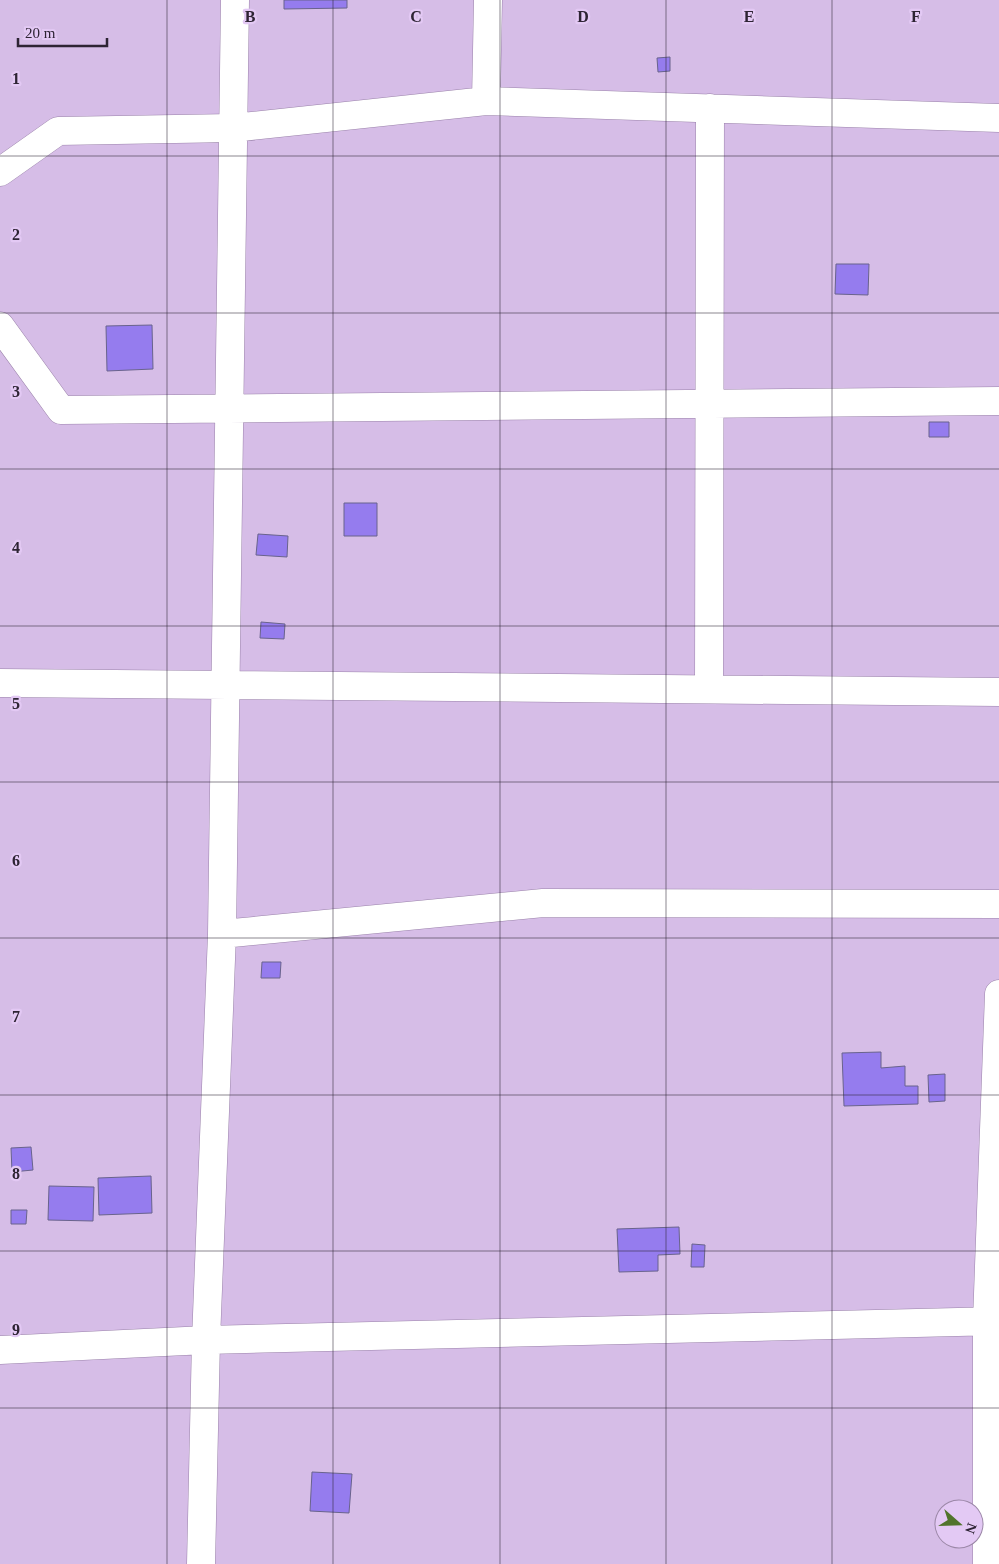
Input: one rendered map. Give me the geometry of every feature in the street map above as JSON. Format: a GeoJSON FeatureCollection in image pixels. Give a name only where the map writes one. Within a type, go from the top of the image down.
{"type":"FeatureCollection","features":[{"type":"Feature","properties":{"kind":"street"},"geometry":{"type":"LineString","coordinates":[[202,1564],[206,1340],[222,934],[235,0]]}},
{"type":"Feature","properties":{"kind":"street"},"geometry":{"type":"LineString","coordinates":[[486,101],[488,0]]}},
{"type":"Feature","properties":{"kind":"street"},"geometry":{"type":"LineString","coordinates":[[0,172],[58,131],[233,128],[486,101],[999,118]]}},
{"type":"Feature","properties":{"kind":"street"},"geometry":{"type":"LineString","coordinates":[[709,689],[710,108]]}},
{"type":"Feature","properties":{"kind":"street"},"geometry":{"type":"LineString","coordinates":[[0,326],[61,410],[229,410],[999,401]]}},
{"type":"Feature","properties":{"kind":"street"},"geometry":{"type":"LineString","coordinates":[[0,683],[999,692]]}},
{"type":"Feature","properties":{"kind":"street"},"geometry":{"type":"LineString","coordinates":[[222,934],[542,902],[999,904]]}},
{"type":"Feature","properties":{"kind":"street"},"geometry":{"type":"LineString","coordinates":[[986,1564],[999,994]]}},
{"type":"Feature","properties":{"kind":"street"},"geometry":{"type":"LineString","coordinates":[[0,1350],[206,1340],[993,1321]]}},
{"type":"Feature","properties":{"kind":"building"},"geometry":{"type":"Polygon","coordinates":[[[284,0],[347,0],[347,8],[284,9],[284,0]]]}},
{"type":"Feature","properties":{"kind":"building"},"geometry":{"type":"Polygon","coordinates":[[[670,57],[670,71],[658,72],[657,58],[670,57]]]}},
{"type":"Feature","properties":{"kind":"building"},"geometry":{"type":"Polygon","coordinates":[[[836,264],[869,264],[868,295],[835,294],[836,264]]]}},
{"type":"Feature","properties":{"kind":"building"},"geometry":{"type":"Polygon","coordinates":[[[152,325],[153,369],[107,371],[106,326],[152,325]]]}},
{"type":"Feature","properties":{"kind":"building"},"geometry":{"type":"Polygon","coordinates":[[[929,422],[949,422],[949,437],[929,437],[929,422]]]}},
{"type":"Feature","properties":{"kind":"building"},"geometry":{"type":"Polygon","coordinates":[[[344,503],[377,503],[377,536],[344,536],[344,503]]]}},
{"type":"Feature","properties":{"kind":"building"},"geometry":{"type":"Polygon","coordinates":[[[258,534],[288,536],[287,557],[256,555],[258,534]]]}},
{"type":"Feature","properties":{"kind":"building"},"geometry":{"type":"Polygon","coordinates":[[[261,622],[285,624],[284,639],[260,638],[261,622]]]}},
{"type":"Feature","properties":{"kind":"building"},"geometry":{"type":"Polygon","coordinates":[[[262,962],[281,962],[280,978],[261,978],[262,962]]]}},
{"type":"Feature","properties":{"kind":"building"},"geometry":{"type":"Polygon","coordinates":[[[881,1052],[881,1068],[905,1066],[905,1086],[918,1086],[918,1104],[844,1106],[842,1053],[881,1052]]]}},
{"type":"Feature","properties":{"kind":"building"},"geometry":{"type":"Polygon","coordinates":[[[945,1074],[945,1101],[929,1102],[928,1075],[945,1074]]]}},
{"type":"Feature","properties":{"kind":"building"},"geometry":{"type":"Polygon","coordinates":[[[31,1147],[33,1170],[12,1172],[11,1148],[31,1147]]]}},
{"type":"Feature","properties":{"kind":"building"},"geometry":{"type":"Polygon","coordinates":[[[151,1176],[152,1213],[99,1215],[98,1178],[151,1176]]]}},
{"type":"Feature","properties":{"kind":"building"},"geometry":{"type":"Polygon","coordinates":[[[49,1186],[94,1187],[93,1221],[48,1220],[49,1186]]]}},
{"type":"Feature","properties":{"kind":"building"},"geometry":{"type":"Polygon","coordinates":[[[11,1210],[27,1210],[26,1224],[11,1224],[11,1210]]]}},
{"type":"Feature","properties":{"kind":"building"},"geometry":{"type":"Polygon","coordinates":[[[679,1227],[680,1254],[658,1255],[658,1271],[619,1272],[617,1229],[679,1227]]]}},
{"type":"Feature","properties":{"kind":"building"},"geometry":{"type":"Polygon","coordinates":[[[692,1244],[705,1245],[704,1267],[691,1267],[692,1244]]]}},
{"type":"Feature","properties":{"kind":"building"},"geometry":{"type":"Polygon","coordinates":[[[312,1472],[352,1474],[349,1513],[310,1511],[312,1472]]]}}]}
